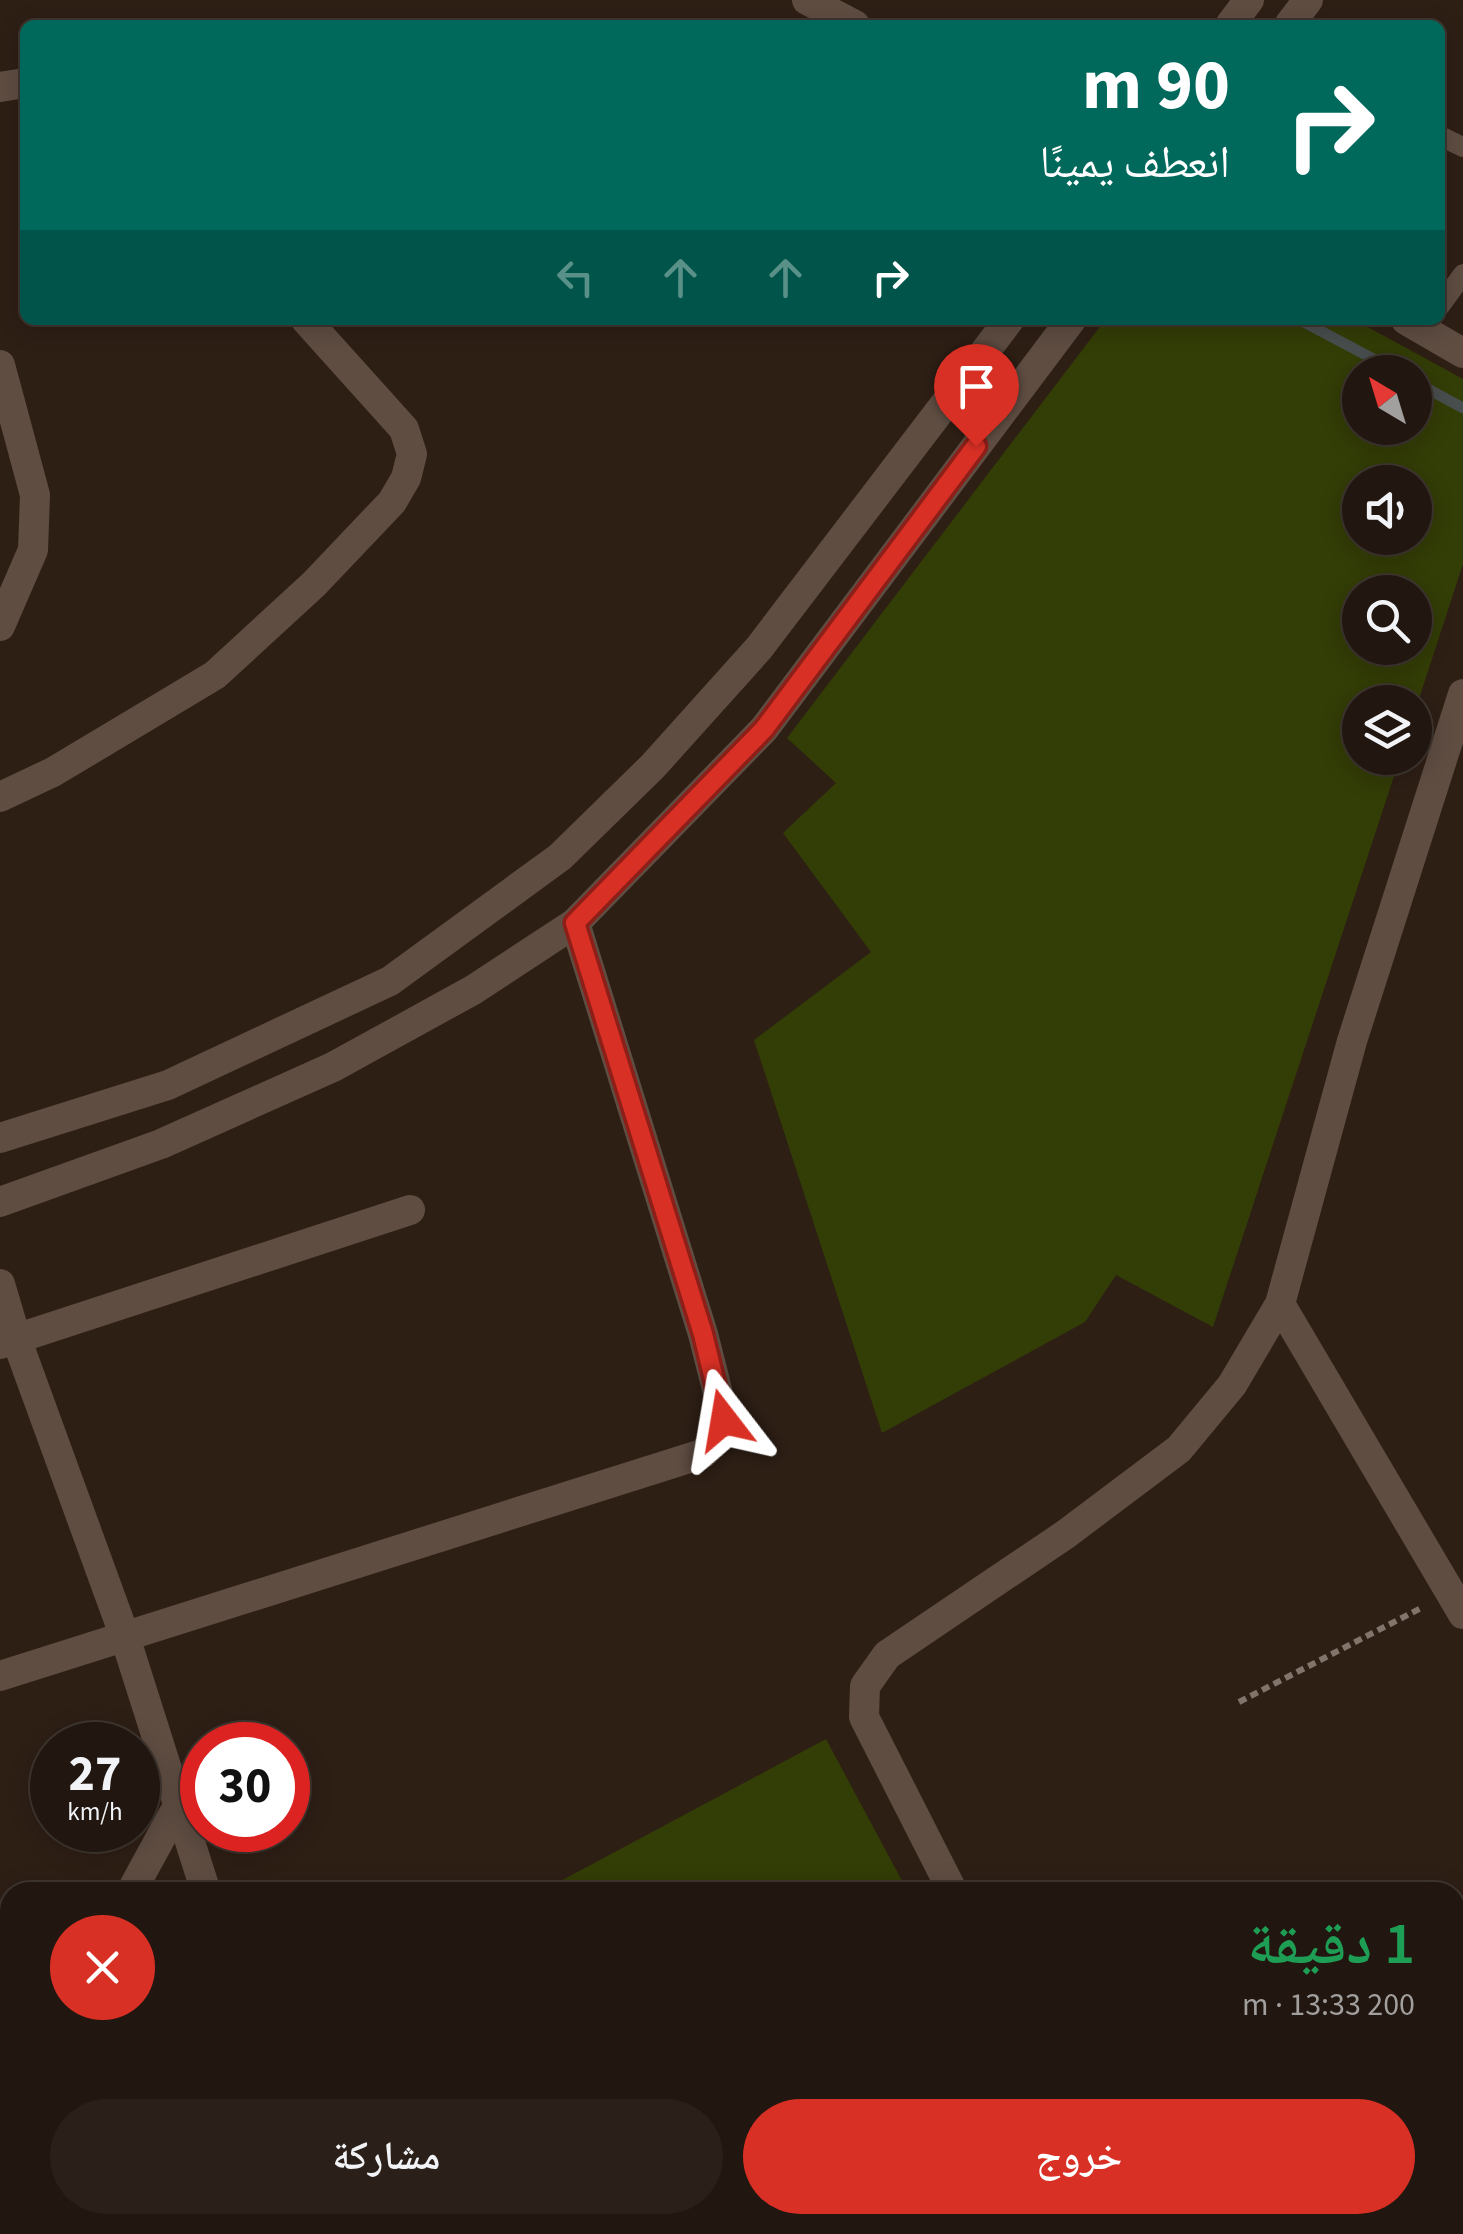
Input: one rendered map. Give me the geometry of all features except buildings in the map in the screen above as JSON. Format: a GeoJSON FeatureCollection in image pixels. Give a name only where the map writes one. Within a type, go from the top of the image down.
{"type":"FeatureCollection","features":[{"type":"Feature","properties":{"kind":"street"},"geometry":{"type":"LineString","coordinates":[[808,0],[846,20]]}},
{"type":"Feature","properties":{"kind":"street"},"geometry":{"type":"LineString","coordinates":[[1234,20],[1249,0]]}},
{"type":"Feature","properties":{"kind":"street"},"geometry":{"type":"LineString","coordinates":[[1293,20],[1308,0]]}},
{"type":"Feature","properties":{"kind":"street"},"geometry":{"type":"LineString","coordinates":[[0,797],[52,772],[215,675],[314,584],[392,502],[406,478],[412,454],[404,429],[310,325]]}},
{"type":"Feature","properties":{"kind":"street"},"geometry":{"type":"LineString","coordinates":[[0,1138],[168,1086],[390,981],[560,857],[653,766],[759,648],[1005,325]]}},
{"type":"Feature","properties":{"kind":"street"},"geometry":{"type":"LineString","coordinates":[[0,1202],[161,1144],[333,1067],[473,990],[575,923],[764,729],[1066,325]]}},
{"type":"Feature","properties":{"kind":"street"},"geometry":{"type":"LineString","coordinates":[[1432,325],[1463,353]]}},
{"type":"Feature","properties":{"kind":"street"},"geometry":{"type":"LineString","coordinates":[[0,365],[36,495],[32,550],[0,626]]}},
{"type":"Feature","properties":{"kind":"street"},"geometry":{"type":"LineString","coordinates":[[948,1882],[864,1718],[865,1686],[887,1655],[1066,1534],[1179,1450],[1232,1384],[1280,1304],[1352,1041],[1463,694]]}},
{"type":"Feature","properties":{"kind":"street"},"geometry":{"type":"LineString","coordinates":[[0,1676],[702,1454],[718,1439],[724,1420],[703,1334],[575,923]]}},
{"type":"Feature","properties":{"kind":"street"},"geometry":{"type":"LineString","coordinates":[[8,1341],[410,1210]]}},
{"type":"Feature","properties":{"kind":"street"},"geometry":{"type":"LineString","coordinates":[[0,1284],[8,1341],[125,1638],[203,1882]]}},
{"type":"Feature","properties":{"kind":"street"},"geometry":{"type":"LineString","coordinates":[[1280,1304],[1457,1604]]}},
{"type":"Feature","properties":{"kind":"street"},"geometry":{"type":"LineString","coordinates":[[136,1882],[179,1804]]}},
{"type":"Feature","properties":{"kind":"lane"},"geometry":{"type":"LineString","coordinates":[[1445,295],[1463,274]]}},
{"type":"Feature","properties":{"kind":"path"},"geometry":{"type":"LineString","coordinates":[[1240,1702],[1457,1604]]}},
{"type":"Feature","properties":{"kind":"green space"},"geometry":{"type":"Polygon","coordinates":[[[1101,325],[1364,325],[1419,355],[1342,355],[1342,445],[1432,445],[1432,362],[1463,379],[1463,564],[1432,659],[1432,575],[1342,575],[1342,665],[1430,665],[1423,685],[1342,685],[1342,775],[1394,775],[1213,1327],[1116,1275],[1085,1322],[882,1433],[754,1040],[871,952],[783,833],[836,783],[787,738],[1101,325]]]}},
{"type":"Feature","properties":{"kind":"green space"},"geometry":{"type":"Polygon","coordinates":[[[826,1739],[903,1882],[559,1882],[826,1739]]]}},
{"type":"Feature","properties":{"kind":"waterway"},"geometry":{"type":"LineString","coordinates":[[1309,325],[1366,355]]}},
{"type":"Feature","properties":{"kind":"waterway"},"geometry":{"type":"LineString","coordinates":[[1432,391],[1463,408]]}},
{"type":"Feature","properties":{"kind":"route"},"geometry":{"type":"LineString","coordinates":[[724,1420],[703,1334],[575,923],[764,729],[976,446]]}}]}
